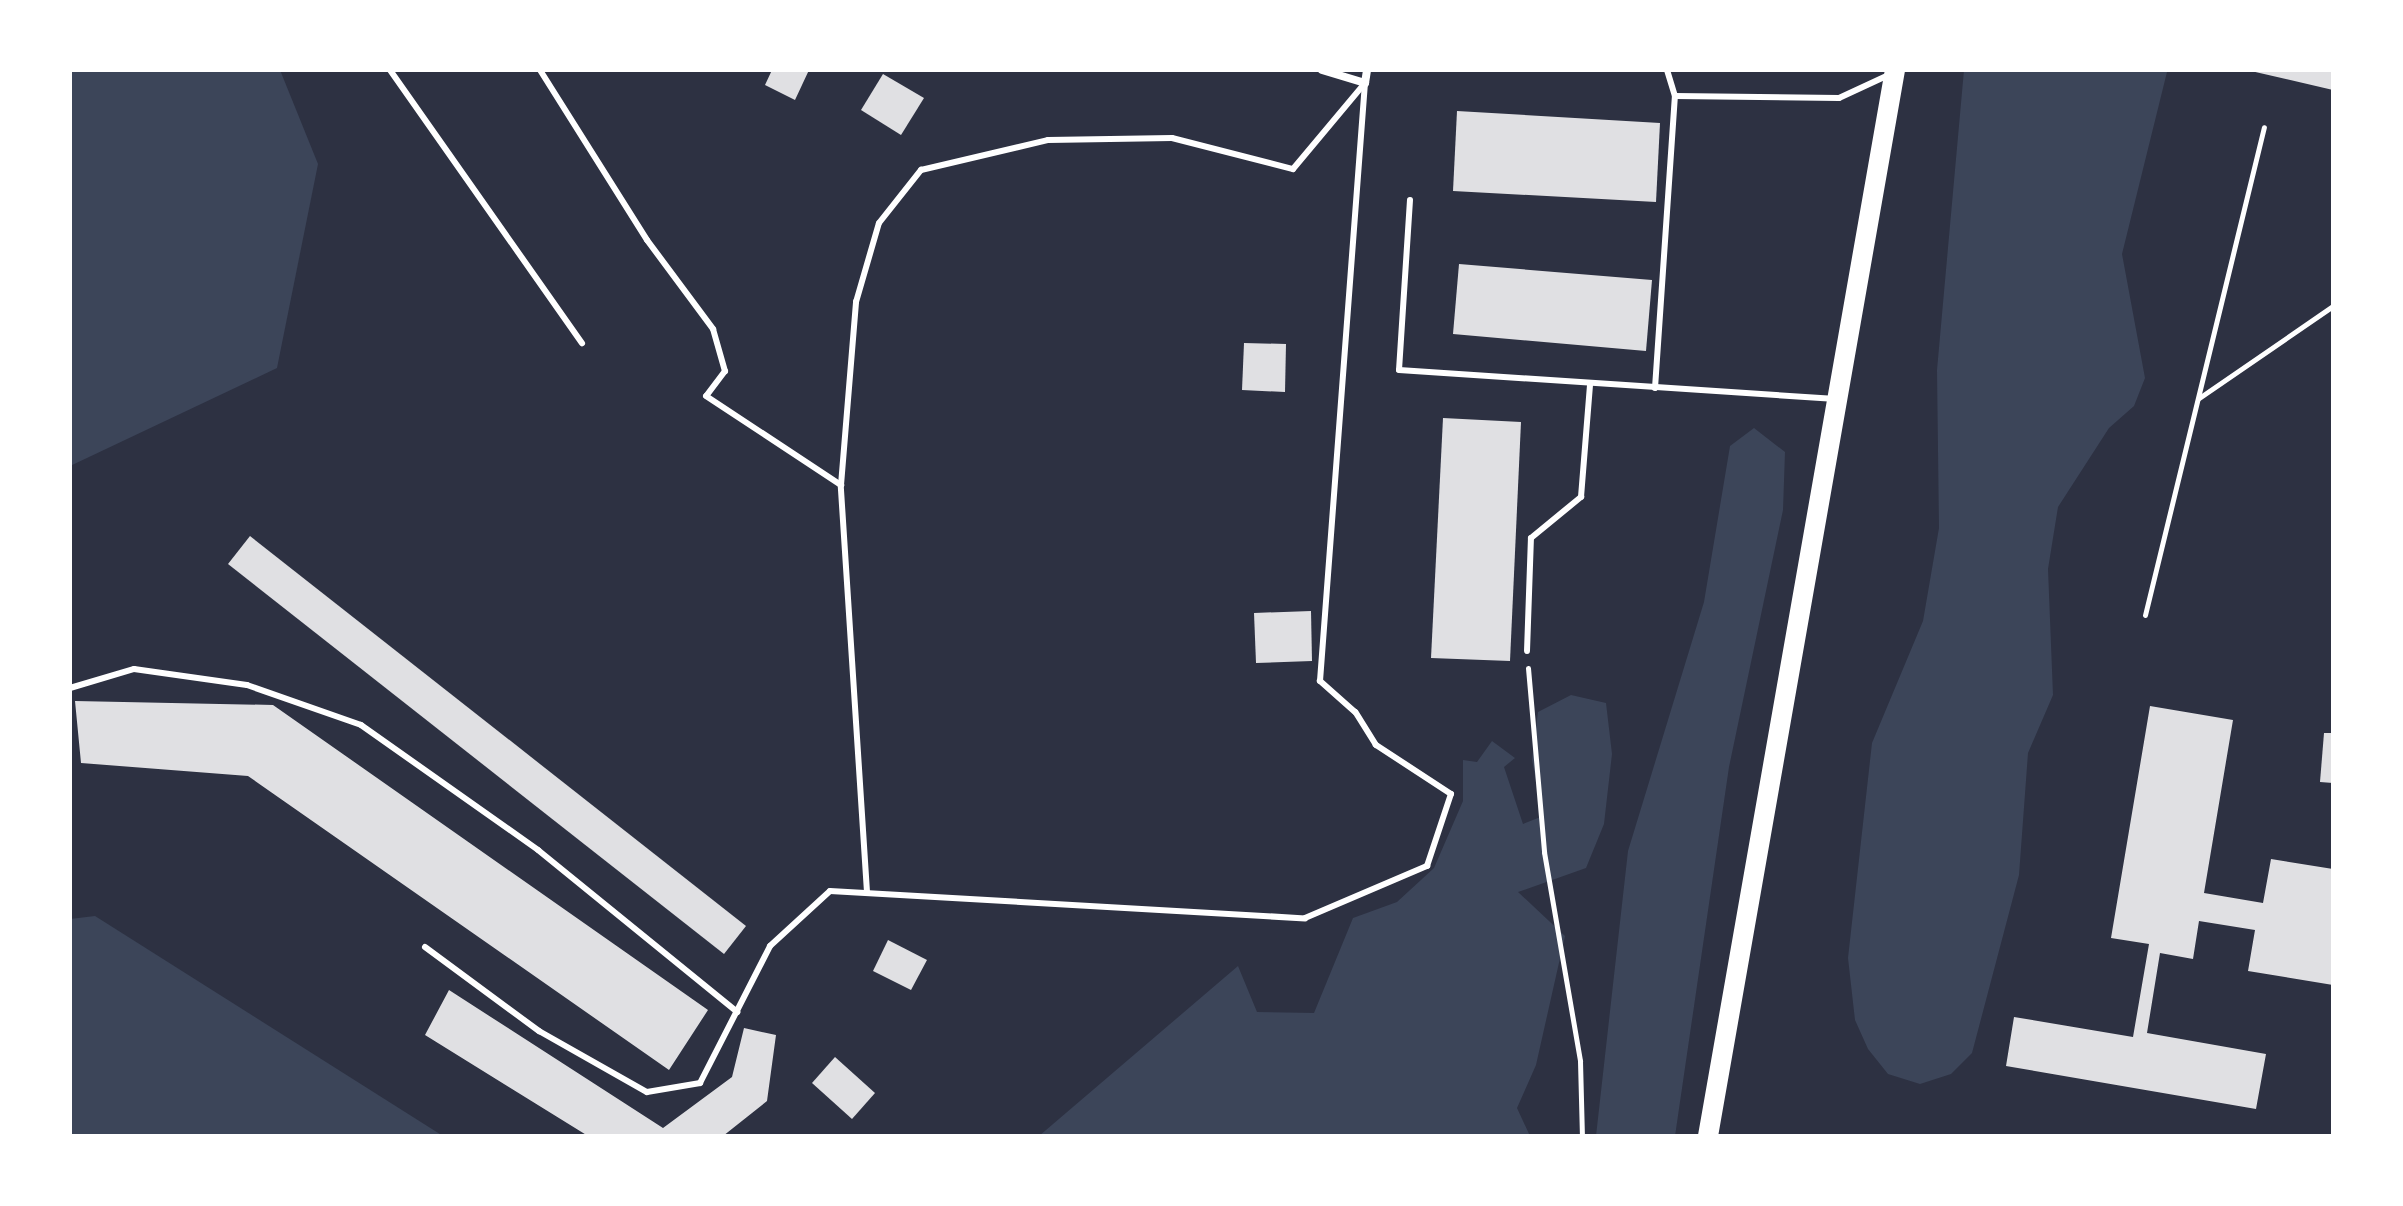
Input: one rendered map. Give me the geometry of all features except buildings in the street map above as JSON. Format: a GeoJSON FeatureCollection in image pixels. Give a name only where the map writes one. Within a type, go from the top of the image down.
{"type":"FeatureCollection","features":[{"type":"Feature","properties":{"kind":"main road"},"geometry":{"type":"LineString","coordinates":[[1708,1136],[1840,399],[1894,71]]}},
{"type":"Feature","properties":{"kind":"street"},"geometry":{"type":"LineString","coordinates":[[1322,70],[1365,83],[1367,70]]}},
{"type":"Feature","properties":{"kind":"lane"},"geometry":{"type":"LineString","coordinates":[[390,70],[582,343]]}},
{"type":"Feature","properties":{"kind":"lane"},"geometry":{"type":"LineString","coordinates":[[540,70],[647,240],[713,329],[725,371],[706,396],[841,485]]}},
{"type":"Feature","properties":{"kind":"lane"},"geometry":{"type":"LineString","coordinates":[[1655,388],[1675,96],[1667,70]]}},
{"type":"Feature","properties":{"kind":"lane"},"geometry":{"type":"LineString","coordinates":[[1675,96],[1839,98],[1894,71]]}},
{"type":"Feature","properties":{"kind":"lane"},"geometry":{"type":"LineString","coordinates":[[867,892],[841,485],[856,302],[879,223],[921,170],[1048,140],[1172,138],[1293,169],[1365,83]]}},
{"type":"Feature","properties":{"kind":"lane"},"geometry":{"type":"LineString","coordinates":[[425,947],[539,1031],[647,1092],[700,1083],[780,937],[830,891],[1305,918],[1427,866],[1451,794],[1376,745],[1355,712],[1320,681],[1365,83]]}},
{"type":"Feature","properties":{"kind":"lane"},"geometry":{"type":"LineString","coordinates":[[1410,200],[1399,370],[1840,399]]}},
{"type":"Feature","properties":{"kind":"lane"},"geometry":{"type":"LineString","coordinates":[[1527,651],[1531,538],[1581,497],[1590,384]]}},
{"type":"Feature","properties":{"kind":"lane"},"geometry":{"type":"LineString","coordinates":[[70,688],[134,669],[247,685],[361,725],[538,850],[737,1012]]}},
{"type":"Feature","properties":{"kind":"path"},"geometry":{"type":"LineString","coordinates":[[2145,615],[2264,127]]}},
{"type":"Feature","properties":{"kind":"path"},"geometry":{"type":"LineString","coordinates":[[2198,399],[2333,306]]}},
{"type":"Feature","properties":{"kind":"path"},"geometry":{"type":"LineString","coordinates":[[1527,651],[1544,852],[1580,1061],[1582,1136]]}},
{"type":"Feature","properties":{"kind":"shaded area"},"geometry":{"type":"Polygon","coordinates":[[[70,70],[280,70],[318,164],[277,368],[70,466],[70,70]]]}},
{"type":"Feature","properties":{"kind":"shaded area"},"geometry":{"type":"Polygon","coordinates":[[[1964,70],[2167,72],[2122,254],[2145,378],[2134,406],[2109,428],[2058,507],[2048,569],[2053,695],[2028,753],[2019,875],[1972,1053],[1951,1074],[1920,1084],[1888,1074],[1868,1049],[1855,1020],[1848,958],[1872,743],[1923,621],[1939,528],[1937,370],[1964,70]]]}},
{"type":"Feature","properties":{"kind":"shaded area"},"geometry":{"type":"Polygon","coordinates":[[[1754,428],[1785,452],[1783,510],[1729,767],[1675,1136],[1596,1136],[1628,851],[1704,602],[1730,446],[1754,428]]]}},
{"type":"Feature","properties":{"kind":"shaded area"},"geometry":{"type":"Polygon","coordinates":[[[1571,695],[1606,703],[1612,754],[1604,824],[1586,868],[1518,892],[1565,936],[1536,1065],[1517,1108],[1530,1136],[1039,1136],[1238,966],[1257,1012],[1314,1013],[1353,918],[1397,902],[1434,868],[1463,801],[1463,760],[1477,762],[1492,741],[1515,758],[1504,767],[1523,824],[1543,816],[1532,760],[1538,712],[1571,695]]]}},
{"type":"Feature","properties":{"kind":"shaded area"},"geometry":{"type":"Polygon","coordinates":[[[95,916],[443,1136],[70,1136],[70,919],[95,916]]]}}]}
